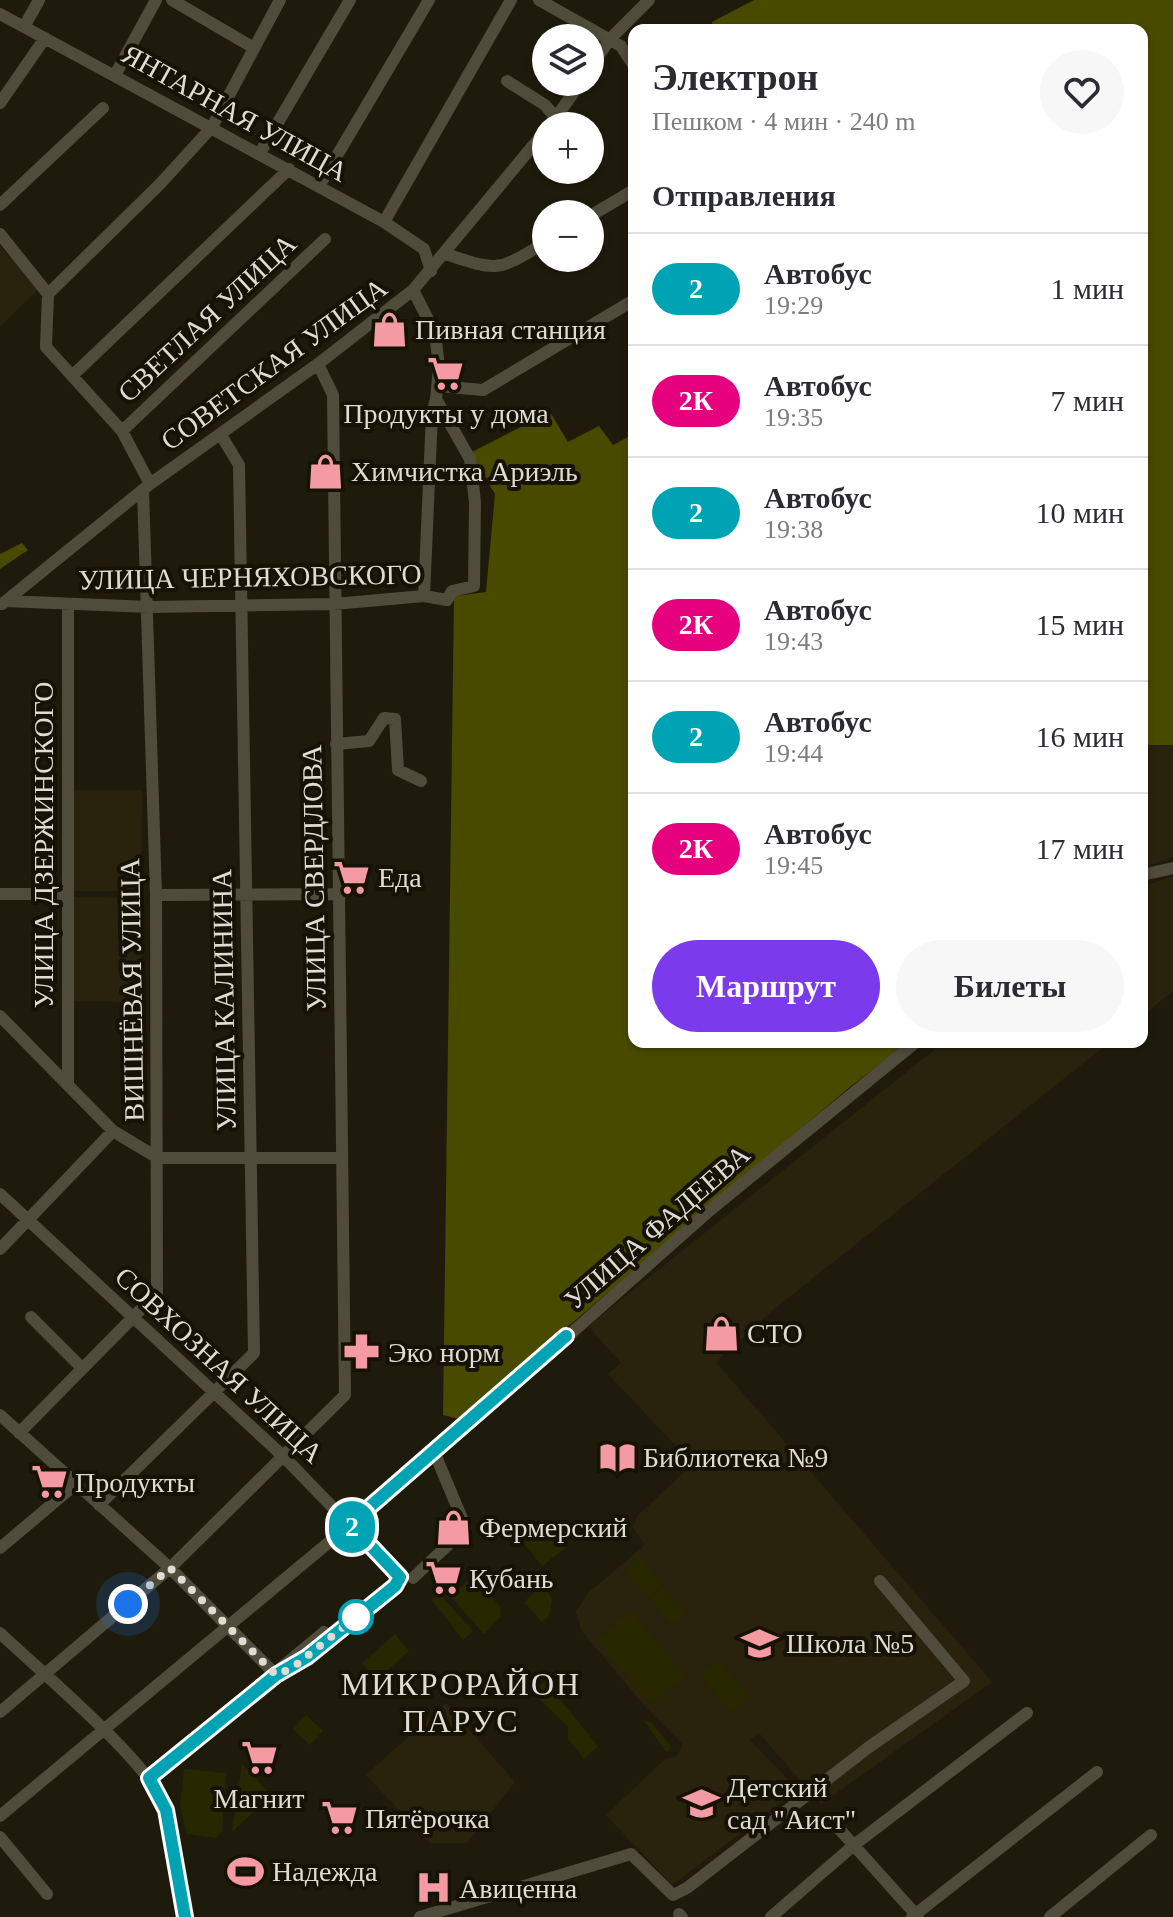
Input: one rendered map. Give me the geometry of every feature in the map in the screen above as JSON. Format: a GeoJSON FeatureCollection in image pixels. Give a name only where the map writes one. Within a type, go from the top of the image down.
{"type":"FeatureCollection","features":[{"type":"Feature","properties":{"kind":"street"},"geometry":{"type":"LineString","coordinates":[[24,27],[39,0]]}},
{"type":"Feature","properties":{"kind":"street"},"geometry":{"type":"LineString","coordinates":[[115,75],[156,0]]}},
{"type":"Feature","properties":{"kind":"street"},"geometry":{"type":"LineString","coordinates":[[172,0],[254,48]]}},
{"type":"Feature","properties":{"kind":"street"},"geometry":{"type":"LineString","coordinates":[[48,294],[160,184],[212,127],[280,0]]}},
{"type":"Feature","properties":{"kind":"street"},"geometry":{"type":"LineString","coordinates":[[260,153],[350,0]]}},
{"type":"Feature","properties":{"kind":"street"},"geometry":{"type":"LineString","coordinates":[[319,186],[429,0]]}},
{"type":"Feature","properties":{"kind":"street"},"geometry":{"type":"LineString","coordinates":[[384,222],[511,0]]}},
{"type":"Feature","properties":{"kind":"street"},"geometry":{"type":"LineString","coordinates":[[539,0],[621,46],[628,57]]}},
{"type":"Feature","properties":{"kind":"street"},"geometry":{"type":"LineString","coordinates":[[604,48],[649,0]]}},
{"type":"Feature","properties":{"kind":"street","name":"ЯНТАРНАЯ УЛИЦА"},"geometry":{"type":"LineString","coordinates":[[0,14],[384,222],[424,249],[431,271]]}},
{"type":"Feature","properties":{"kind":"street"},"geometry":{"type":"LineString","coordinates":[[0,103],[45,38]]}},
{"type":"Feature","properties":{"kind":"street"},"geometry":{"type":"LineString","coordinates":[[507,81],[545,105],[547,112]]}},
{"type":"Feature","properties":{"kind":"street"},"geometry":{"type":"LineString","coordinates":[[0,205],[103,108]]}},
{"type":"Feature","properties":{"kind":"street","name":"СОВЕТСКАЯ УЛИЦА"},"geometry":{"type":"LineString","coordinates":[[3,603],[146,487],[318,364],[413,290],[532,148]]}},
{"type":"Feature","properties":{"kind":"street"},"geometry":{"type":"LineString","coordinates":[[72,376],[289,169]]}},
{"type":"Feature","properties":{"kind":"street"},"geometry":{"type":"LineString","coordinates":[[604,208],[628,194]]}},
{"type":"Feature","properties":{"kind":"street"},"geometry":{"type":"LineString","coordinates":[[0,234],[48,294],[46,347],[122,431],[146,487]]}},
{"type":"Feature","properties":{"kind":"street","name":"СВЕТЛАЯ УЛИЦА"},"geometry":{"type":"LineString","coordinates":[[122,431],[325,239]]}},
{"type":"Feature","properties":{"kind":"street"},"geometry":{"type":"LineString","coordinates":[[446,254],[487,268],[504,267],[532,250]]}},
{"type":"Feature","properties":{"kind":"street"},"geometry":{"type":"LineString","coordinates":[[413,290],[435,333],[437,392],[432,414],[424,596]]}},
{"type":"Feature","properties":{"kind":"street"},"geometry":{"type":"LineString","coordinates":[[437,392],[483,390],[628,304]]}},
{"type":"Feature","properties":{"kind":"street","name":"УЛИЦА СВЕРДЛОВА"},"geometry":{"type":"LineString","coordinates":[[284,1457],[345,1395],[333,395],[318,364]]}},
{"type":"Feature","properties":{"kind":"street","name":"УЛИЦА ЧЕРНЯХОВСКОГО"},"geometry":{"type":"LineString","coordinates":[[3,603],[149,607],[240,603],[334,604],[424,596],[447,600],[452,591],[474,586],[475,502],[470,459],[437,392]]}},
{"type":"Feature","properties":{"kind":"street","name":"УЛИЦА КАЛИНИНА"},"geometry":{"type":"LineString","coordinates":[[99,1505],[254,1353],[239,465],[221,435]]}},
{"type":"Feature","properties":{"kind":"street","name":"ВИШНЁВАЯ УЛИЦА"},"geometry":{"type":"LineString","coordinates":[[19,1433],[157,1293],[156,895],[146,487]]}},
{"type":"Feature","properties":{"kind":"street","name":"УЛИЦА ДЗЕРЖИНСКОГО"},"geometry":{"type":"LineString","coordinates":[[68,605],[68,1084]]}},
{"type":"Feature","properties":{"kind":"street"},"geometry":{"type":"LineString","coordinates":[[336,744],[369,741],[384,718],[395,719],[398,770],[421,781]]}},
{"type":"Feature","properties":{"kind":"street"},"geometry":{"type":"LineString","coordinates":[[1148,874],[1173,868]]}},
{"type":"Feature","properties":{"kind":"street"},"geometry":{"type":"LineString","coordinates":[[0,894],[66,894]]}},
{"type":"Feature","properties":{"kind":"street"},"geometry":{"type":"LineString","coordinates":[[156,895],[338,894]]}},
{"type":"Feature","properties":{"kind":"street"},"geometry":{"type":"LineString","coordinates":[[0,1016],[113,1131],[158,1158],[342,1158]]}},
{"type":"Feature","properties":{"kind":"street","name":"УЛИЦА ФАДЕЕВА"},"geometry":{"type":"LineString","coordinates":[[350,1524],[435,1454],[709,1211],[909,1048]]}},
{"type":"Feature","properties":{"kind":"street"},"geometry":{"type":"LineString","coordinates":[[0,1249],[113,1131]]}},
{"type":"Feature","properties":{"kind":"street","name":"СОВХОЗНАЯ УЛИЦА"},"geometry":{"type":"LineString","coordinates":[[0,1194],[284,1457],[403,1578]]}},
{"type":"Feature","properties":{"kind":"street"},"geometry":{"type":"LineString","coordinates":[[31,1317],[82,1368]]}},
{"type":"Feature","properties":{"kind":"street"},"geometry":{"type":"LineString","coordinates":[[0,1415],[170,1568],[276,1675]]}},
{"type":"Feature","properties":{"kind":"street"},"geometry":{"type":"LineString","coordinates":[[149,1778],[276,1675],[286,1662],[390,1581],[403,1578],[466,1528],[435,1454]]}},
{"type":"Feature","properties":{"kind":"street"},"geometry":{"type":"LineString","coordinates":[[0,1712],[170,1568],[284,1457]]}},
{"type":"Feature","properties":{"kind":"street"},"geometry":{"type":"LineString","coordinates":[[0,1548],[76,1484]]}},
{"type":"Feature","properties":{"kind":"street"},"geometry":{"type":"LineString","coordinates":[[0,1816],[350,1524]]}},
{"type":"Feature","properties":{"kind":"street"},"geometry":{"type":"LineString","coordinates":[[420,1917],[631,1854],[673,1895],[800,1804],[869,1747],[964,1681],[880,1581]]}},
{"type":"Feature","properties":{"kind":"street"},"geometry":{"type":"LineString","coordinates":[[0,1633],[149,1778],[166,1810],[186,1917]]}},
{"type":"Feature","properties":{"kind":"street"},"geometry":{"type":"LineString","coordinates":[[771,1917],[854,1845],[1027,1713]]}},
{"type":"Feature","properties":{"kind":"street"},"geometry":{"type":"LineString","coordinates":[[832,1821],[915,1916],[1097,1772]]}},
{"type":"Feature","properties":{"kind":"street"},"geometry":{"type":"LineString","coordinates":[[1050,1917],[1151,1835]]}},
{"type":"Feature","properties":{"kind":"street"},"geometry":{"type":"LineString","coordinates":[[0,1837],[47,1894]]}},
{"type":"Feature","properties":{"kind":"shaded area"},"geometry":{"type":"Polygon","coordinates":[[[754,0],[1173,0],[1173,745],[1148,745],[1148,24],[712,22],[754,0]]]}},
{"type":"Feature","properties":{"kind":"shaded area"},"geometry":{"type":"Polygon","coordinates":[[[0,246],[40,288],[0,327],[0,246]]]}},
{"type":"Feature","properties":{"kind":"shaded area"},"geometry":{"type":"Polygon","coordinates":[[[550,412],[568,442],[599,426],[613,445],[628,437],[628,1048],[901,1048],[851,1086],[459,1419],[443,1415],[454,596],[486,592],[495,494],[470,453],[550,412]]]}},
{"type":"Feature","properties":{"kind":"shaded area"},"geometry":{"type":"Polygon","coordinates":[[[22,543],[28,550],[0,569],[0,554],[22,543]]]}},
{"type":"Feature","properties":{"kind":"shaded area"},"geometry":{"type":"Polygon","coordinates":[[[1148,745],[1173,746],[1173,857],[1148,866],[1148,745]]]}},
{"type":"Feature","properties":{"kind":"shaded area"},"geometry":{"type":"Polygon","coordinates":[[[71,790],[142,790],[141,891],[71,891],[71,790]]]}},
{"type":"Feature","properties":{"kind":"shaded area"},"geometry":{"type":"Polygon","coordinates":[[[1173,876],[1173,991],[1148,1011],[1148,885],[1173,876]]]}},
{"type":"Feature","properties":{"kind":"shaded area"},"geometry":{"type":"Polygon","coordinates":[[[72,897],[141,898],[142,1002],[73,1001],[72,897]]]}},
{"type":"Feature","properties":{"kind":"shaded area"},"geometry":{"type":"Polygon","coordinates":[[[936,1048],[1102,1048],[773,1310],[716,1362],[992,1682],[821,1804],[759,1733],[750,1740],[798,1790],[672,1885],[606,1815],[665,1759],[677,1756],[683,1745],[647,1709],[581,1630],[576,1611],[588,1593],[645,1545],[633,1527],[637,1516],[693,1464],[608,1374],[621,1363],[588,1326],[936,1048]]]}},
{"type":"Feature","properties":{"kind":"shaded area"},"geometry":{"type":"Polygon","coordinates":[[[545,1520],[567,1547],[542,1566],[521,1540],[545,1520]]]}},
{"type":"Feature","properties":{"kind":"shaded area"},"geometry":{"type":"Polygon","coordinates":[[[639,1557],[662,1584],[647,1598],[624,1571],[639,1557]]]}},
{"type":"Feature","properties":{"kind":"shaded area"},"geometry":{"type":"Polygon","coordinates":[[[474,1575],[501,1608],[500,1617],[484,1634],[451,1597],[474,1575]]]}},
{"type":"Feature","properties":{"kind":"shaded area"},"geometry":{"type":"Polygon","coordinates":[[[542,1585],[552,1598],[549,1616],[542,1622],[524,1602],[542,1585]]]}},
{"type":"Feature","properties":{"kind":"shaded area"},"geometry":{"type":"Polygon","coordinates":[[[663,1586],[686,1612],[671,1625],[648,1599],[663,1586]]]}},
{"type":"Feature","properties":{"kind":"shaded area"},"geometry":{"type":"Polygon","coordinates":[[[440,1594],[473,1631],[463,1640],[432,1600],[440,1594]]]}},
{"type":"Feature","properties":{"kind":"shaded area"},"geometry":{"type":"Polygon","coordinates":[[[631,1611],[686,1676],[651,1705],[596,1640],[631,1611]]]}},
{"type":"Feature","properties":{"kind":"shaded area"},"geometry":{"type":"Polygon","coordinates":[[[395,1634],[409,1651],[376,1680],[362,1663],[395,1634]]]}},
{"type":"Feature","properties":{"kind":"shaded area"},"geometry":{"type":"Polygon","coordinates":[[[719,1659],[750,1697],[730,1713],[700,1675],[719,1659]]]}},
{"type":"Feature","properties":{"kind":"shaded area"},"geometry":{"type":"Polygon","coordinates":[[[545,1681],[598,1746],[584,1759],[568,1739],[568,1727],[532,1692],[545,1681]]]}},
{"type":"Feature","properties":{"kind":"shaded area"},"geometry":{"type":"Polygon","coordinates":[[[446,1703],[515,1782],[467,1843],[430,1843],[366,1775],[446,1703]]]}},
{"type":"Feature","properties":{"kind":"shaded area"},"geometry":{"type":"Polygon","coordinates":[[[306,1715],[323,1731],[310,1745],[293,1729],[306,1715]]]}},
{"type":"Feature","properties":{"kind":"shaded area"},"geometry":{"type":"Polygon","coordinates":[[[644,1720],[652,1723],[671,1746],[670,1750],[666,1752],[644,1720]]]}},
{"type":"Feature","properties":{"kind":"shaded area"},"geometry":{"type":"Polygon","coordinates":[[[242,1764],[271,1795],[232,1832],[242,1764]]]}},
{"type":"Feature","properties":{"kind":"shaded area"},"geometry":{"type":"Polygon","coordinates":[[[184,1769],[226,1773],[222,1831],[216,1838],[187,1834],[180,1807],[184,1769]]]}},
{"type":"Feature","properties":{"kind":"bus line","name":"2"},"geometry":{"type":"LineString","coordinates":[[185,1917],[166,1810],[149,1778],[276,1675],[307,1657],[395,1586],[400,1577],[350,1524],[435,1454],[566,1336]]}},
{"type":"Feature","properties":{"kind":"place","name":"Пивная станция"},"geometry":{"type":"Point","coordinates":[389,329]}},
{"type":"Feature","properties":{"kind":"place","name":"Продукты у дома"},"geometry":{"type":"Point","coordinates":[446,373]}},
{"type":"Feature","properties":{"kind":"place","name":"Химчистка Ариэль"},"geometry":{"type":"Point","coordinates":[325,471]}},
{"type":"Feature","properties":{"kind":"place","name":"Еда"},"geometry":{"type":"Point","coordinates":[352,877]}},
{"type":"Feature","properties":{"kind":"place","name":"СТО"},"geometry":{"type":"Point","coordinates":[721,1333]}},
{"type":"Feature","properties":{"kind":"place","name":"Эко норм"},"geometry":{"type":"Point","coordinates":[362,1352]}},
{"type":"Feature","properties":{"kind":"place","name":"Библиотека №9"},"geometry":{"type":"Point","coordinates":[617,1457]}},
{"type":"Feature","properties":{"kind":"place","name":"Продукты"},"geometry":{"type":"Point","coordinates":[49,1482]}},
{"type":"Feature","properties":{"kind":"place","name":"Фермерский"},"geometry":{"type":"Point","coordinates":[453,1527]}},
{"type":"Feature","properties":{"kind":"place","name":"Кубань"},"geometry":{"type":"Point","coordinates":[443,1578]}},
{"type":"Feature","properties":{"kind":"place","name":"Школа №5"},"geometry":{"type":"Point","coordinates":[760,1643]}},
{"type":"Feature","properties":{"kind":"place","name":"Магнит"},"geometry":{"type":"Point","coordinates":[259,1758]}},
{"type":"Feature","properties":{"kind":"place","name":"Детский сад \"Аист\""},"geometry":{"type":"Point","coordinates":[701,1803]}},
{"type":"Feature","properties":{"kind":"place","name":"Пятёрочка"},"geometry":{"type":"Point","coordinates":[339,1818]}},
{"type":"Feature","properties":{"kind":"place","name":"Надежда"},"geometry":{"type":"Point","coordinates":[246,1871]}},
{"type":"Feature","properties":{"kind":"place","name":"Авиценна"},"geometry":{"type":"Point","coordinates":[433,1888]}},
{"type":"Feature","properties":{"kind":"district","name":"МИКРОРАЙОН ПАРУС"},"geometry":{"type":"Point","coordinates":[461,1702]}},
{"type":"Feature","properties":{"kind":"route"},"geometry":{"type":"LineString","coordinates":[[128,1604],[170,1568],[276,1675],[292,1668],[356,1617]]}}]}
